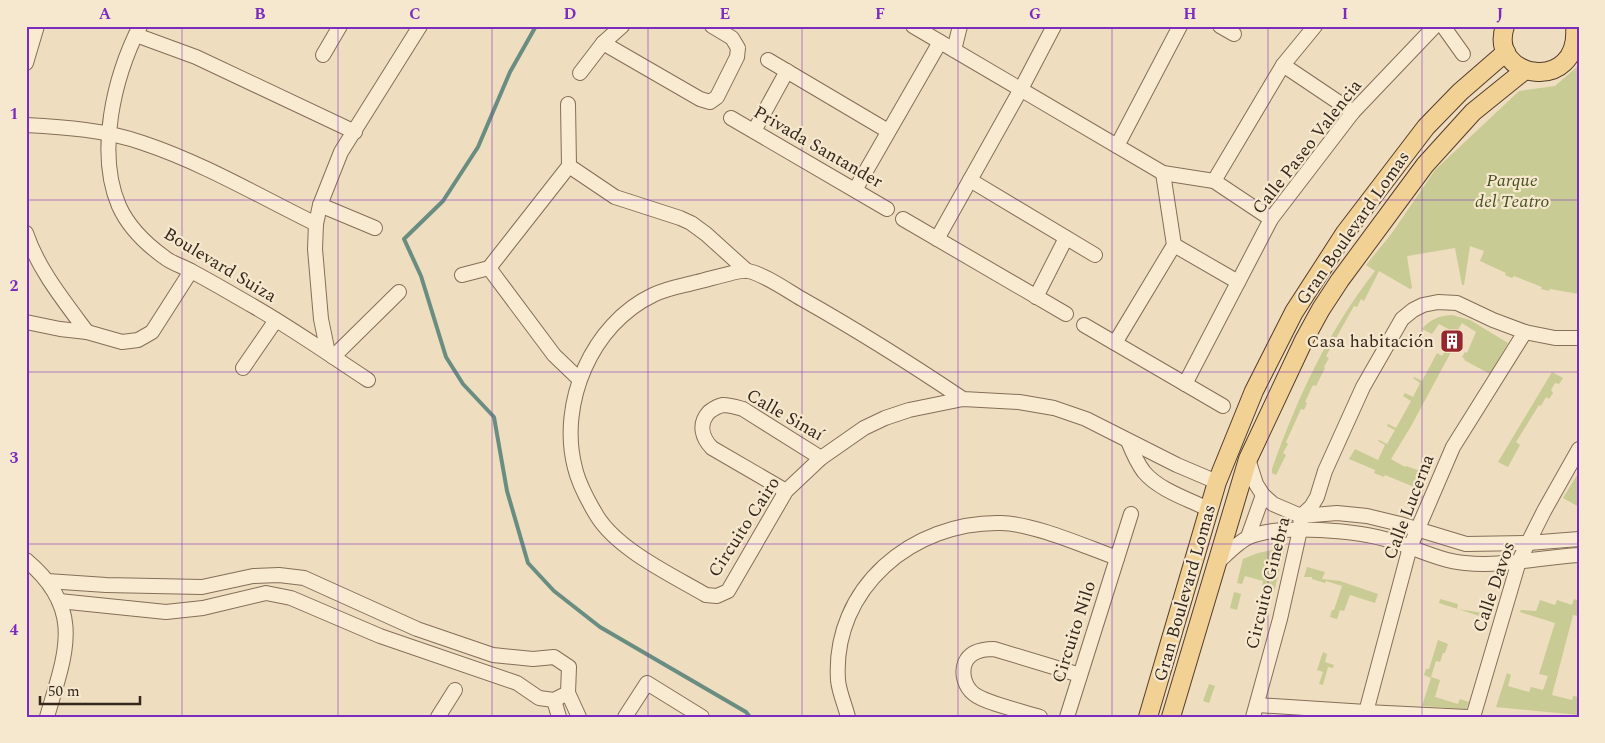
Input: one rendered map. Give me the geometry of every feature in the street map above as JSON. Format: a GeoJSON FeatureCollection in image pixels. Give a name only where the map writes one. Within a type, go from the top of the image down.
{"type":"FeatureCollection","features":[{"type":"Feature","properties":{"kind":"main road"},"geometry":{"type":"LineString","coordinates":[[1505,26],[1503,42],[1506,52],[1517,66],[1536,73],[1549,72],[1569,58],[1574,46],[1575,26]]}},
{"type":"Feature","properties":{"kind":"main road","name":"Gran Boulevard Lomas"},"geometry":{"type":"LineString","coordinates":[[1148,717],[1217,482],[1254,390],[1294,312],[1345,233],[1426,127],[1460,92],[1506,52]]}},
{"type":"Feature","properties":{"kind":"main road","name":"Gran Boulevard Lomas"},"geometry":{"type":"LineString","coordinates":[[1170,717],[1248,459],[1300,347],[1320,309],[1425,164],[1473,112],[1525,70]]}},
{"type":"Feature","properties":{"kind":"main road"},"geometry":{"type":"LineString","coordinates":[[1186,587],[1207,595]]}},
{"type":"Feature","properties":{"kind":"street"},"geometry":{"type":"LineString","coordinates":[[26,63],[37,26]]}},
{"type":"Feature","properties":{"kind":"street"},"geometry":{"type":"LineString","coordinates":[[323,55],[340,26]]}},
{"type":"Feature","properties":{"kind":"street"},"geometry":{"type":"LineString","coordinates":[[399,292],[330,355],[321,318],[316,267],[316,224],[320,205],[341,152],[420,26]]}},
{"type":"Feature","properties":{"kind":"street"},"geometry":{"type":"LineString","coordinates":[[580,74],[603,42],[622,26]]}},
{"type":"Feature","properties":{"kind":"street"},"geometry":{"type":"LineString","coordinates":[[603,42],[700,99],[710,102],[717,97],[737,57],[738,48],[732,38],[712,26]]}},
{"type":"Feature","properties":{"kind":"street"},"geometry":{"type":"LineString","coordinates":[[913,26],[1163,173],[1214,180],[1271,219]]}},
{"type":"Feature","properties":{"kind":"street"},"geometry":{"type":"LineString","coordinates":[[954,50],[960,26]]}},
{"type":"Feature","properties":{"kind":"street"},"geometry":{"type":"LineString","coordinates":[[937,238],[1054,26]]}},
{"type":"Feature","properties":{"kind":"street"},"geometry":{"type":"LineString","coordinates":[[1116,146],[1180,26]]}},
{"type":"Feature","properties":{"kind":"street"},"geometry":{"type":"LineString","coordinates":[[1220,26],[1234,34]]}},
{"type":"Feature","properties":{"kind":"street"},"geometry":{"type":"LineString","coordinates":[[1214,180],[1283,65],[1315,26]]}},
{"type":"Feature","properties":{"kind":"street","name":"Calle Paseo Valencia"},"geometry":{"type":"LineString","coordinates":[[1185,384],[1271,219],[1353,112],[1435,26]]}},
{"type":"Feature","properties":{"kind":"street"},"geometry":{"type":"LineString","coordinates":[[1443,26],[1462,54]]}},
{"type":"Feature","properties":{"kind":"street"},"geometry":{"type":"LineString","coordinates":[[138,30],[355,132]]}},
{"type":"Feature","properties":{"kind":"street","name":"Boulevard Suiza"},"geometry":{"type":"LineString","coordinates":[[138,30],[123,66],[113,106],[108,161],[120,207],[129,222],[144,240],[164,258],[191,271],[276,320],[368,380]]}},
{"type":"Feature","properties":{"kind":"street"},"geometry":{"type":"LineString","coordinates":[[855,190],[940,42]]}},
{"type":"Feature","properties":{"kind":"street"},"geometry":{"type":"LineString","coordinates":[[768,60],[888,131]]}},
{"type":"Feature","properties":{"kind":"street"},"geometry":{"type":"LineString","coordinates":[[1283,65],[1353,112]]}},
{"type":"Feature","properties":{"kind":"street"},"geometry":{"type":"LineString","coordinates":[[754,131],[787,72]]}},
{"type":"Feature","properties":{"kind":"street"},"geometry":{"type":"LineString","coordinates":[[462,275],[489,268],[569,166],[568,104]]}},
{"type":"Feature","properties":{"kind":"street","name":"Privada Santander"},"geometry":{"type":"LineString","coordinates":[[731,118],[887,209]]}},
{"type":"Feature","properties":{"kind":"street"},"geometry":{"type":"LineString","coordinates":[[26,125],[80,130],[141,142],[180,156],[316,224]]}},
{"type":"Feature","properties":{"kind":"street"},"geometry":{"type":"LineString","coordinates":[[569,166],[615,197],[691,223],[748,270],[773,282],[828,314],[923,372],[963,399]]}},
{"type":"Feature","properties":{"kind":"street"},"geometry":{"type":"LineString","coordinates":[[1115,343],[1174,245],[1163,173]]}},
{"type":"Feature","properties":{"kind":"street"},"geometry":{"type":"LineString","coordinates":[[970,180],[1095,255]]}},
{"type":"Feature","properties":{"kind":"street"},"geometry":{"type":"LineString","coordinates":[[320,205],[375,228]]}},
{"type":"Feature","properties":{"kind":"street"},"geometry":{"type":"LineString","coordinates":[[903,218],[1066,314]]}},
{"type":"Feature","properties":{"kind":"street"},"geometry":{"type":"LineString","coordinates":[[26,233],[29,252],[87,332]]}},
{"type":"Feature","properties":{"kind":"street"},"geometry":{"type":"LineString","coordinates":[[1036,297],[1066,238]]}},
{"type":"Feature","properties":{"kind":"street"},"geometry":{"type":"LineString","coordinates":[[1174,245],[1238,282]]}},
{"type":"Feature","properties":{"kind":"street"},"geometry":{"type":"LineString","coordinates":[[489,268],[554,355],[579,379]]}},
{"type":"Feature","properties":{"kind":"street","name":"Circuito Cairo"},"geometry":{"type":"LineString","coordinates":[[748,270],[674,287],[653,295],[633,308],[612,326],[594,349],[579,379],[573,408],[571,443],[575,468],[584,493],[598,518],[618,540],[645,560],[706,595],[717,596],[728,591],[786,491],[821,458],[864,428],[909,410],[963,399],[1019,402],[1054,408],[1086,419],[1176,465],[1217,482]]}},
{"type":"Feature","properties":{"kind":"street"},"geometry":{"type":"LineString","coordinates":[[26,322],[87,332],[122,342],[138,340],[152,332],[191,271]]}},
{"type":"Feature","properties":{"kind":"street","name":"Circuito Ginebra"},"geometry":{"type":"LineString","coordinates":[[1468,717],[1366,712],[1255,711],[1280,619],[1300,530],[1301,516],[1311,507],[1317,497],[1325,471],[1363,387],[1402,319],[1413,310],[1423,305],[1438,302],[1458,303],[1493,320],[1525,332],[1555,338],[1579,338]]}},
{"type":"Feature","properties":{"kind":"street"},"geometry":{"type":"LineString","coordinates":[[243,368],[276,320]]}},
{"type":"Feature","properties":{"kind":"street"},"geometry":{"type":"LineString","coordinates":[[1084,325],[1223,406]]}},
{"type":"Feature","properties":{"kind":"street","name":"Calle Lucerna"},"geometry":{"type":"LineString","coordinates":[[1366,712],[1410,547],[1453,447],[1525,332]]}},
{"type":"Feature","properties":{"kind":"street","name":"Calle Sinaí"},"geometry":{"type":"LineString","coordinates":[[786,491],[712,448],[705,441],[702,430],[703,422],[706,415],[713,408],[721,405],[743,409],[821,458]]}},
{"type":"Feature","properties":{"kind":"street"},"geometry":{"type":"LineString","coordinates":[[1128,441],[1135,458],[1145,473],[1164,487],[1208,509]]}},
{"type":"Feature","properties":{"kind":"street","name":"Calle Davos"},"geometry":{"type":"LineString","coordinates":[[1473,717],[1519,561],[1544,511],[1579,449]]}},
{"type":"Feature","properties":{"kind":"street"},"geometry":{"type":"LineString","coordinates":[[1248,459],[1256,484],[1263,494],[1273,504],[1301,516],[1337,513],[1367,516],[1466,544],[1528,543],[1579,539]]}},
{"type":"Feature","properties":{"kind":"street"},"geometry":{"type":"LineString","coordinates":[[1248,537],[1263,494]]}},
{"type":"Feature","properties":{"kind":"street","name":"Circuito Nilo"},"geometry":{"type":"LineString","coordinates":[[1067,717],[1131,514]]}},
{"type":"Feature","properties":{"kind":"street"},"geometry":{"type":"LineString","coordinates":[[848,717],[838,682],[838,660],[843,635],[851,612],[864,588],[903,550],[926,538],[950,529],[976,524],[1003,523],[1031,528],[1117,558]]}},
{"type":"Feature","properties":{"kind":"street"},"geometry":{"type":"LineString","coordinates":[[1216,563],[1248,537],[1275,531],[1300,530],[1347,531],[1372,535],[1440,558],[1465,563],[1519,561],[1579,555]]}},
{"type":"Feature","properties":{"kind":"street"},"geometry":{"type":"LineString","coordinates":[[26,560],[47,581],[59,601],[67,622],[66,645],[47,717]]}},
{"type":"Feature","properties":{"kind":"street"},"geometry":{"type":"LineString","coordinates":[[47,581],[106,585],[202,586],[254,576],[279,574],[304,578],[417,629],[492,655],[533,659],[554,656],[569,667],[568,693],[579,717]]}},
{"type":"Feature","properties":{"kind":"street"},"geometry":{"type":"LineString","coordinates":[[103,606],[106,585]]}},
{"type":"Feature","properties":{"kind":"street"},"geometry":{"type":"LineString","coordinates":[[59,601],[166,612],[203,608],[266,593],[291,598],[380,636],[517,683],[539,698],[554,700],[568,693]]}},
{"type":"Feature","properties":{"kind":"street"},"geometry":{"type":"LineString","coordinates":[[380,636],[390,616]]}},
{"type":"Feature","properties":{"kind":"street"},"geometry":{"type":"LineString","coordinates":[[1040,717],[974,694],[967,685],[964,676],[967,658],[984,649],[994,648],[1080,675]]}},
{"type":"Feature","properties":{"kind":"street"},"geometry":{"type":"LineString","coordinates":[[625,717],[648,683],[702,717]]}},
{"type":"Feature","properties":{"kind":"street"},"geometry":{"type":"LineString","coordinates":[[438,717],[455,690]]}},
{"type":"Feature","properties":{"kind":"street"},"geometry":{"type":"LineString","coordinates":[[554,700],[559,717]]}},
{"type":"Feature","properties":{"kind":"green space","name":"Parque del Teatro"},"geometry":{"type":"Polygon","coordinates":[[[1579,65],[1579,294],[1541,289],[1542,287],[1514,276],[1512,278],[1505,275],[1506,273],[1480,261],[1484,251],[1470,246],[1464,285],[1462,285],[1455,248],[1407,256],[1412,288],[1410,289],[1379,271],[1364,301],[1361,299],[1357,307],[1354,306],[1326,356],[1329,358],[1325,368],[1316,386],[1313,385],[1305,402],[1307,403],[1304,410],[1301,409],[1286,442],[1288,444],[1283,453],[1286,455],[1276,475],[1272,473],[1303,391],[1343,317],[1375,271],[1366,265],[1392,233],[1435,170],[1519,91],[1555,86],[1579,65]]]}},
{"type":"Feature","properties":{"kind":"green space"},"geometry":{"type":"Polygon","coordinates":[[[1452,315],[1470,320],[1508,343],[1490,374],[1464,360],[1462,357],[1465,352],[1467,353],[1476,332],[1462,323],[1456,333],[1439,324],[1432,334],[1422,329],[1435,319],[1452,315]]]}},
{"type":"Feature","properties":{"kind":"green space"},"geometry":{"type":"Polygon","coordinates":[[[1446,349],[1451,352],[1391,459],[1405,467],[1426,473],[1419,489],[1385,475],[1384,477],[1374,473],[1375,470],[1349,459],[1355,449],[1378,460],[1385,445],[1378,441],[1387,444],[1395,430],[1387,426],[1388,424],[1396,428],[1411,401],[1403,396],[1405,393],[1413,397],[1420,383],[1413,378],[1422,381],[1437,353],[1442,356],[1446,349]]]}},
{"type":"Feature","properties":{"kind":"green space"},"geometry":{"type":"Polygon","coordinates":[[[1552,372],[1563,378],[1559,384],[1555,383],[1551,390],[1553,393],[1549,399],[1546,397],[1541,406],[1539,405],[1516,442],[1520,445],[1508,467],[1498,462],[1552,372]]]}},
{"type":"Feature","properties":{"kind":"green space"},"geometry":{"type":"Polygon","coordinates":[[[1579,472],[1579,507],[1563,498],[1579,472]]]}},
{"type":"Feature","properties":{"kind":"green space"},"geometry":{"type":"Polygon","coordinates":[[[1285,547],[1274,592],[1262,588],[1263,581],[1245,576],[1242,584],[1237,583],[1243,559],[1258,553],[1285,547]]]}},
{"type":"Feature","properties":{"kind":"green space"},"geometry":{"type":"Polygon","coordinates":[[[1307,567],[1325,572],[1322,579],[1340,581],[1378,594],[1375,603],[1350,595],[1344,611],[1340,610],[1337,619],[1330,617],[1342,586],[1326,581],[1325,583],[1312,579],[1312,577],[1304,577],[1307,567]]]}},
{"type":"Feature","properties":{"kind":"green space"},"geometry":{"type":"Polygon","coordinates":[[[1234,592],[1241,594],[1237,610],[1230,608],[1234,592]]]}},
{"type":"Feature","properties":{"kind":"green space"},"geometry":{"type":"Polygon","coordinates":[[[1440,599],[1458,604],[1457,609],[1439,603],[1440,599]]]}},
{"type":"Feature","properties":{"kind":"green space"},"geometry":{"type":"Polygon","coordinates":[[[1574,599],[1579,601],[1579,616],[1573,615],[1552,695],[1572,700],[1573,696],[1579,697],[1579,715],[1496,707],[1507,673],[1511,675],[1508,686],[1529,692],[1531,687],[1543,690],[1548,676],[1539,674],[1555,623],[1520,612],[1521,610],[1536,611],[1540,600],[1555,605],[1557,600],[1572,605],[1574,599]]]}},
{"type":"Feature","properties":{"kind":"green space"},"geometry":{"type":"Polygon","coordinates":[[[1458,609],[1490,614],[1489,619],[1458,609]]]}},
{"type":"Feature","properties":{"kind":"green space"},"geometry":{"type":"Polygon","coordinates":[[[1438,640],[1448,644],[1440,662],[1436,661],[1431,677],[1440,680],[1435,697],[1458,704],[1460,699],[1469,702],[1466,709],[1422,706],[1431,678],[1424,675],[1426,669],[1429,669],[1438,640]]]}},
{"type":"Feature","properties":{"kind":"green space"},"geometry":{"type":"Polygon","coordinates":[[[1323,652],[1327,654],[1325,662],[1334,665],[1333,668],[1328,667],[1323,685],[1319,684],[1323,672],[1317,670],[1323,652]]]}},
{"type":"Feature","properties":{"kind":"green space"},"geometry":{"type":"Polygon","coordinates":[[[1209,684],[1215,686],[1209,703],[1203,701],[1209,684]]]}},
{"type":"Feature","properties":{"kind":"waterway"},"geometry":{"type":"LineString","coordinates":[[536,26],[510,72],[478,147],[443,201],[404,239],[421,276],[446,357],[463,384],[494,417],[507,491],[528,563],[554,591],[600,627],[746,712],[750,717]]}},
{"type":"Feature","properties":{"kind":"place","name":"Casa habitación"},"geometry":{"type":"Point","coordinates":[1452,341]}}]}
